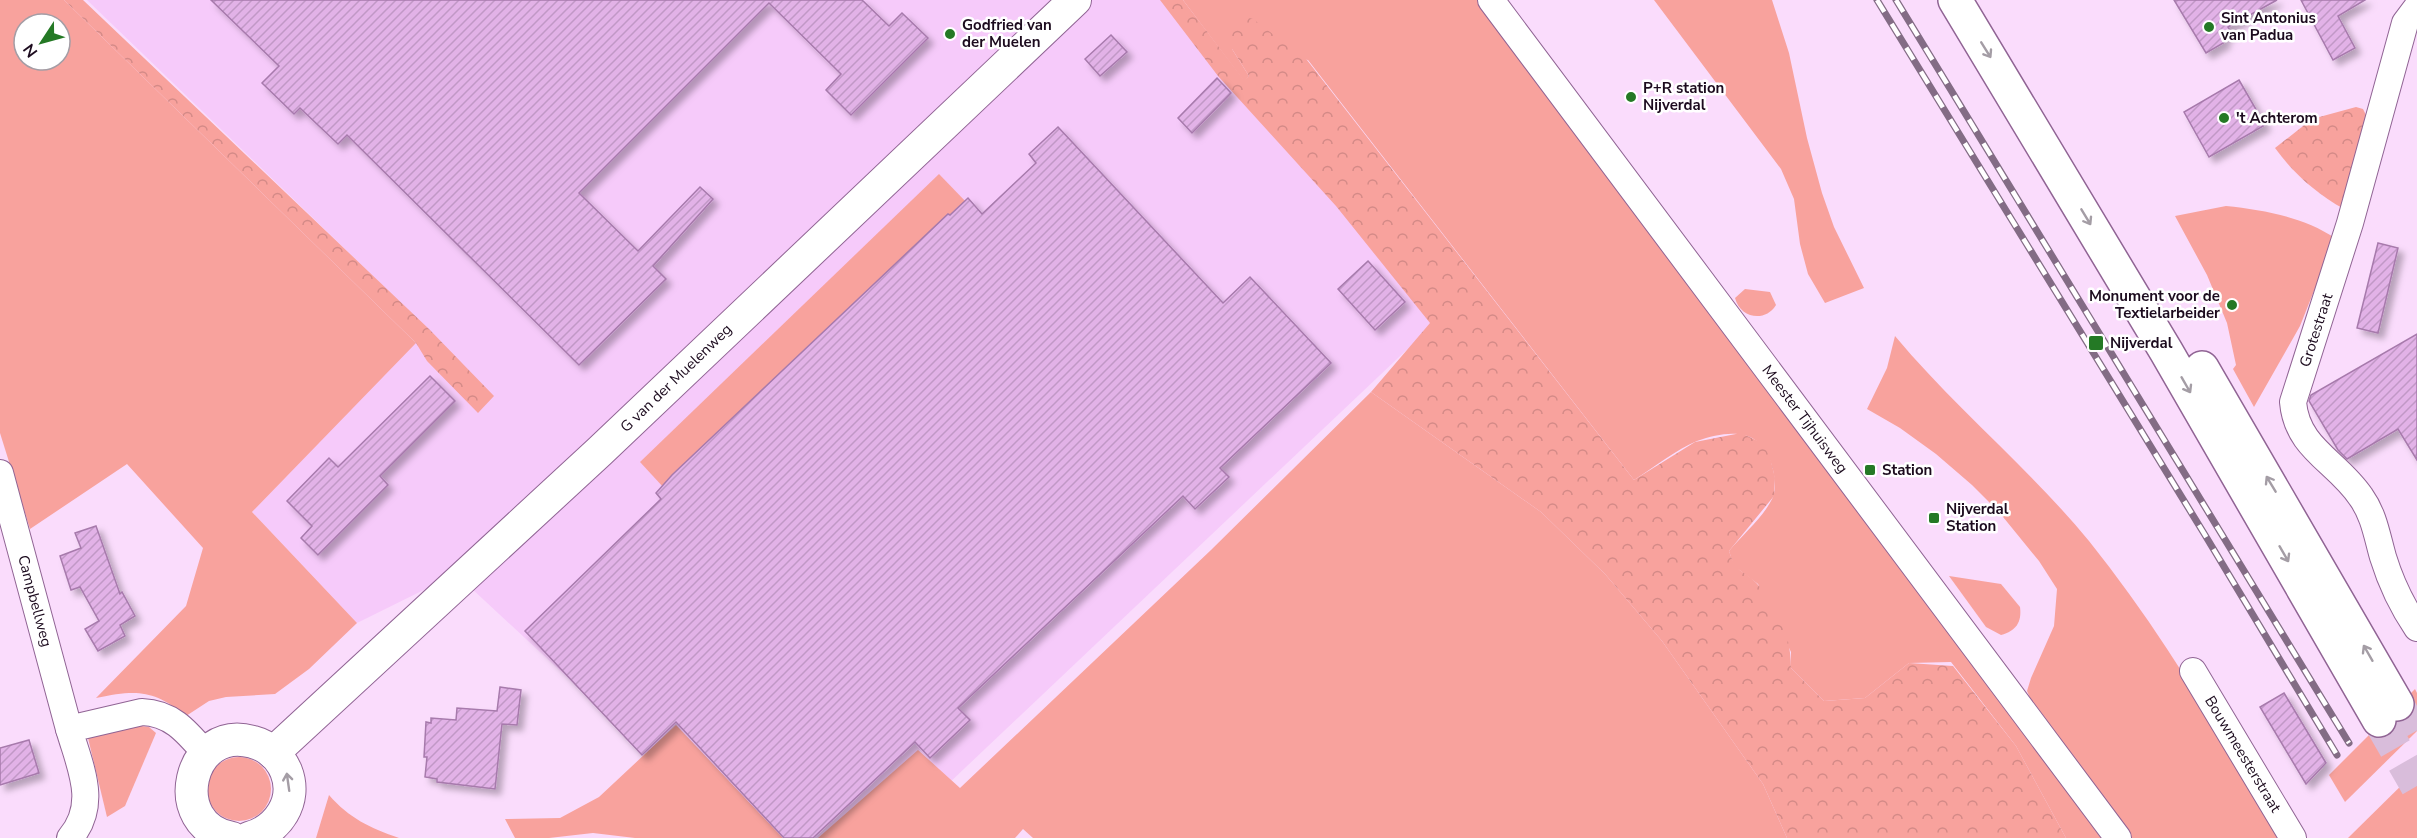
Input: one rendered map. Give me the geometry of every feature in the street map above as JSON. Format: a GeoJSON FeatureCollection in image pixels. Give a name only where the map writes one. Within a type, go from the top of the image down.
{"type":"FeatureCollection","features":[{"type":"Feature","properties":{"kind":"main road"},"geometry":{"type":"LineString","coordinates":[[1955,0],[2166,351],[2388,712],[2279,498],[1981,0]]}},
{"type":"Feature","properties":{"kind":"street","name":"G van der Muelenweg"},"geometry":{"type":"LineString","coordinates":[[273,753],[598,452],[1075,0]]}},
{"type":"Feature","properties":{"kind":"street","name":"Meester Tijhuisweg"},"geometry":{"type":"LineString","coordinates":[[1491,0],[2118,838]]}},
{"type":"Feature","properties":{"kind":"street","name":"Grotestraat"},"geometry":{"type":"LineString","coordinates":[[2417,6],[2412,11],[2402,34],[2350,223],[2293,402],[2294,417],[2307,442],[2348,479],[2372,516],[2383,557],[2398,598],[2417,628]]}},
{"type":"Feature","properties":{"kind":"street","name":"Campbellweg"},"geometry":{"type":"LineString","coordinates":[[0,473],[69,729]]}},
{"type":"Feature","properties":{"kind":"street","name":"Bouwmeesterstraat"},"geometry":{"type":"LineString","coordinates":[[2193,671],[2294,838]]}},
{"type":"Feature","properties":{"kind":"street"},"geometry":{"type":"LineString","coordinates":[[70,838],[85,810],[87,799],[69,729],[131,714],[151,712],[164,715],[182,727],[206,754]]}},
{"type":"Feature","properties":{"kind":"street"},"geometry":{"type":"LineString","coordinates":[[232,838],[195,830],[196,812],[191,788],[193,775],[206,754],[221,744],[239,740],[257,743],[273,753],[286,772],[290,795],[287,806],[270,834]]}},
{"type":"Feature","properties":{"kind":"shaded area"},"geometry":{"type":"Polygon","coordinates":[[[87,0],[1167,0],[1435,323],[891,838],[740,838],[456,574],[357,623],[252,512],[428,329],[87,0]]]}},
{"type":"Feature","properties":{"kind":"green space"},"geometry":{"type":"Polygon","coordinates":[[[0,0],[64,0],[416,343],[252,512],[357,623],[309,669],[275,694],[226,697],[209,701],[186,716],[164,701],[144,694],[133,693],[96,698],[186,606],[203,548],[127,464],[30,529],[0,433],[0,0]]]}},
{"type":"Feature","properties":{"kind":"green space"},"geometry":{"type":"Polygon","coordinates":[[[64,0],[83,0],[429,329],[494,396],[478,413],[427,361],[416,343],[64,0]]]}},
{"type":"Feature","properties":{"kind":"green space"},"geometry":{"type":"Polygon","coordinates":[[[1160,0],[1183,0],[1244,80],[1249,76],[1232,49],[1223,27],[1238,15],[1253,19],[1307,60],[1634,480],[1695,442],[1741,433],[1762,443],[1770,457],[1775,478],[1774,496],[1729,551],[1738,569],[1759,586],[1778,614],[1789,645],[1791,668],[1824,701],[1865,698],[1909,663],[1953,666],[2016,746],[2066,838],[1787,838],[1763,784],[1662,641],[1605,574],[1541,512],[1371,392],[1430,323],[1336,206],[1218,76],[1160,0]]]}},
{"type":"Feature","properties":{"kind":"green space"},"geometry":{"type":"Polygon","coordinates":[[[1183,0],[1477,0],[2103,838],[2066,838],[2016,746],[1951,662],[1909,663],[1865,698],[1824,701],[1791,668],[1791,652],[1758,584],[1734,566],[1729,551],[1759,518],[1773,497],[1774,473],[1769,456],[1762,446],[1754,439],[1744,435],[1710,437],[1681,449],[1634,480],[1308,60],[1232,49],[1249,76],[1244,81],[1183,0]]]}},
{"type":"Feature","properties":{"kind":"green space"},"geometry":{"type":"Polygon","coordinates":[[[1654,0],[1772,0],[1789,53],[1807,138],[1822,193],[1834,227],[1864,288],[1825,303],[1808,274],[1800,244],[1794,199],[1781,169],[1654,0]]]}},
{"type":"Feature","properties":{"kind":"green space"},"geometry":{"type":"Polygon","coordinates":[[[2356,107],[2363,109],[2367,117],[2344,209],[2306,182],[2275,148],[2312,119],[2356,107]]]}},
{"type":"Feature","properties":{"kind":"green space"},"geometry":{"type":"Polygon","coordinates":[[[939,174],[968,204],[664,488],[640,462],[939,174]]]}},
{"type":"Feature","properties":{"kind":"green space"},"geometry":{"type":"Polygon","coordinates":[[[2226,206],[2283,216],[2310,225],[2335,238],[2300,326],[2254,407],[2233,369],[2236,365],[2227,323],[2207,275],[2175,216],[2226,206]]]}},
{"type":"Feature","properties":{"kind":"green space"},"geometry":{"type":"Polygon","coordinates":[[[1745,289],[1770,292],[1776,305],[1771,311],[1760,316],[1747,314],[1735,298],[1745,289]]]}},
{"type":"Feature","properties":{"kind":"green space"},"geometry":{"type":"Polygon","coordinates":[[[1895,336],[1942,388],[2042,488],[2089,541],[2167,649],[2283,838],[2132,838],[2034,707],[2027,691],[2054,626],[2057,589],[2039,561],[1999,512],[1972,485],[1936,454],[1900,428],[1867,409],[1887,368],[1895,336]]]}},
{"type":"Feature","properties":{"kind":"green space"},"geometry":{"type":"Polygon","coordinates":[[[1371,392],[1541,512],[1605,574],[1662,641],[1763,784],[1787,838],[1033,838],[1023,829],[1015,838],[818,838],[918,750],[960,788],[1211,550],[1371,392]]]}},
{"type":"Feature","properties":{"kind":"green space"},"geometry":{"type":"Polygon","coordinates":[[[1949,576],[2001,584],[2020,607],[2017,625],[2011,631],[2001,635],[1986,627],[1949,576]]]}},
{"type":"Feature","properties":{"kind":"green space"},"geometry":{"type":"Polygon","coordinates":[[[2415,689],[2417,693],[2417,731],[2345,802],[2329,775],[2415,689]]]}},
{"type":"Feature","properties":{"kind":"green space"},"geometry":{"type":"Polygon","coordinates":[[[133,725],[149,727],[156,733],[125,806],[107,817],[88,738],[93,734],[133,725]]]}},
{"type":"Feature","properties":{"kind":"green space"},"geometry":{"type":"Polygon","coordinates":[[[676,725],[783,838],[635,838],[593,833],[549,838],[515,838],[505,819],[560,818],[599,797],[676,725]]]}},
{"type":"Feature","properties":{"kind":"green space"},"geometry":{"type":"Polygon","coordinates":[[[233,757],[245,757],[262,766],[269,777],[271,789],[269,801],[262,812],[245,821],[233,821],[221,816],[212,807],[207,795],[207,783],[212,771],[221,762],[233,757]]]}},
{"type":"Feature","properties":{"kind":"green space"},"geometry":{"type":"Polygon","coordinates":[[[2417,770],[2417,838],[2348,838],[2417,770]]]}},
{"type":"Feature","properties":{"kind":"green space"},"geometry":{"type":"Polygon","coordinates":[[[329,795],[344,810],[361,821],[399,838],[316,838],[329,795]]]}},
{"type":"Feature","properties":{"kind":"building"},"geometry":{"type":"Polygon","coordinates":[[[211,0],[862,0],[889,26],[902,13],[928,38],[851,115],[826,90],[841,74],[769,3],[579,193],[638,251],[700,187],[713,199],[653,266],[666,279],[579,365],[347,135],[338,144],[300,108],[294,114],[262,83],[279,66],[211,0]]]}},
{"type":"Feature","properties":{"kind":"building","name":"Sint Antonius van Padua"},"geometry":{"type":"Polygon","coordinates":[[[2174,0],[2277,0],[2228,27],[2231,32],[2222,37],[2225,42],[2206,53],[2174,0]]]}},
{"type":"Feature","properties":{"kind":"building"},"geometry":{"type":"Polygon","coordinates":[[[2301,0],[2365,0],[2338,16],[2355,48],[2333,60],[2301,0]]]}},
{"type":"Feature","properties":{"kind":"building"},"geometry":{"type":"Polygon","coordinates":[[[1111,35],[1127,52],[1100,76],[1085,59],[1111,35]]]}},
{"type":"Feature","properties":{"kind":"building"},"geometry":{"type":"Polygon","coordinates":[[[1217,78],[1231,93],[1192,133],[1178,118],[1217,78]]]}},
{"type":"Feature","properties":{"kind":"building","name":"'t Achterom"},"geometry":{"type":"Polygon","coordinates":[[[2239,80],[2265,125],[2209,157],[2184,112],[2239,80]]]}},
{"type":"Feature","properties":{"kind":"building"},"geometry":{"type":"Polygon","coordinates":[[[1058,127],[1223,303],[1250,277],[1331,363],[1220,468],[1229,477],[1195,509],[1183,496],[958,708],[970,720],[930,758],[915,742],[813,838],[784,838],[676,722],[642,755],[525,631],[661,499],[656,493],[672,475],[948,214],[950,215],[968,198],[982,214],[1036,163],[1029,154],[1058,127]]]}},
{"type":"Feature","properties":{"kind":"building"},"geometry":{"type":"Polygon","coordinates":[[[2378,243],[2398,248],[2378,333],[2357,328],[2378,243]]]}},
{"type":"Feature","properties":{"kind":"building"},"geometry":{"type":"Polygon","coordinates":[[[1368,261],[1405,302],[1375,330],[1338,289],[1368,261]]]}},
{"type":"Feature","properties":{"kind":"building"},"geometry":{"type":"Polygon","coordinates":[[[2417,334],[2417,460],[2398,429],[2347,459],[2338,450],[2309,401],[2311,395],[2417,334]]]}},
{"type":"Feature","properties":{"kind":"building"},"geometry":{"type":"Polygon","coordinates":[[[430,376],[455,401],[380,476],[388,485],[318,555],[301,538],[312,526],[287,501],[329,458],[338,467],[430,376]]]}},
{"type":"Feature","properties":{"kind":"building"},"geometry":{"type":"Polygon","coordinates":[[[96,526],[120,594],[122,592],[135,616],[120,625],[125,636],[98,651],[85,629],[99,621],[80,587],[71,590],[60,556],[81,548],[75,533],[96,526]]]}},
{"type":"Feature","properties":{"kind":"building"},"geometry":{"type":"Polygon","coordinates":[[[500,687],[521,690],[517,725],[502,724],[495,789],[437,782],[437,779],[425,777],[426,722],[431,723],[431,718],[456,720],[457,708],[497,711],[500,687]]]}},
{"type":"Feature","properties":{"kind":"building"},"geometry":{"type":"Polygon","coordinates":[[[2284,693],[2326,763],[2306,784],[2260,707],[2284,693]]]}},
{"type":"Feature","properties":{"kind":"building"},"geometry":{"type":"Polygon","coordinates":[[[29,740],[39,773],[0,785],[0,748],[29,740]]]}},
{"type":"Feature","properties":{"kind":"tunnel"},"geometry":{"type":"LineString","coordinates":[[2397,704],[2417,739]]}},
{"type":"Feature","properties":{"kind":"tunnel"},"geometry":{"type":"LineString","coordinates":[[2379,720],[2417,786]]}},
{"type":"Feature","properties":{"kind":"railway"},"geometry":{"type":"LineString","coordinates":[[1877,0],[2337,755]]}},
{"type":"Feature","properties":{"kind":"railway"},"geometry":{"type":"LineString","coordinates":[[1896,0],[2349,743]]}},
{"type":"Feature","properties":{"kind":"place","name":"Sint Antonius van Padua"},"geometry":{"type":"Point","coordinates":[2209,27]}},
{"type":"Feature","properties":{"kind":"place","name":"Godfried van der Muelen"},"geometry":{"type":"Point","coordinates":[950,34]}},
{"type":"Feature","properties":{"kind":"place","name":"P+R station Nijverdal"},"geometry":{"type":"Point","coordinates":[1631,97]}},
{"type":"Feature","properties":{"kind":"place","name":"'t Achterom"},"geometry":{"type":"Point","coordinates":[2224,118]}},
{"type":"Feature","properties":{"kind":"place","name":"Monument voor de Textielarbeider"},"geometry":{"type":"Point","coordinates":[2232,305]}},
{"type":"Feature","properties":{"kind":"place","name":"Nijverdal"},"geometry":{"type":"Point","coordinates":[2096,343]}},
{"type":"Feature","properties":{"kind":"place","name":"Station"},"geometry":{"type":"Point","coordinates":[1870,470]}},
{"type":"Feature","properties":{"kind":"place","name":"Nijverdal Station"},"geometry":{"type":"Point","coordinates":[1934,518]}}]}
